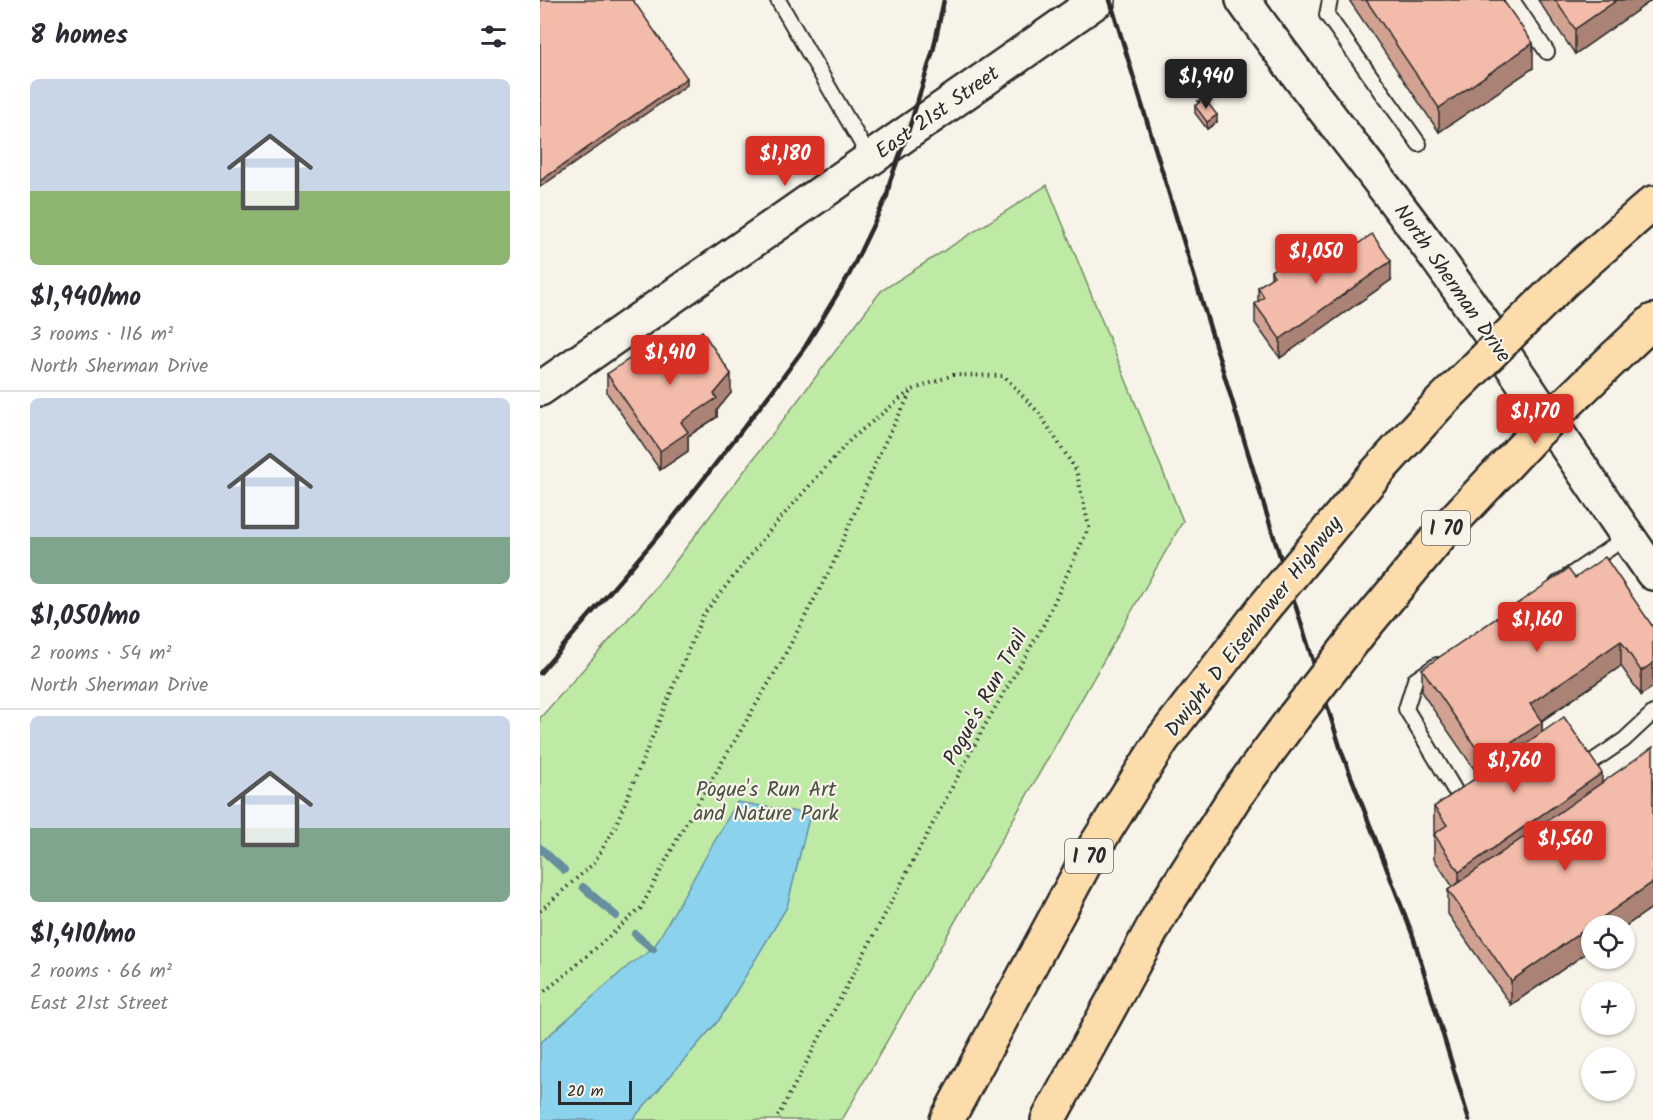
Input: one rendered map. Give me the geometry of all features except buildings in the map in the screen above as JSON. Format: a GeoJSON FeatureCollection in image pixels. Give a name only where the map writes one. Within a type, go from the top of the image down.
{"type":"FeatureCollection","features":[{"type":"Feature","properties":{"kind":"highway","name":"Dwight D Eisenhower Highway"},"geometry":{"type":"LineString","coordinates":[[947,1120],[1086,861],[1162,740],[1262,610],[1430,413],[1564,281],[1653,203]]}},
{"type":"Feature","properties":{"kind":"highway","name":"I 70"},"geometry":{"type":"LineString","coordinates":[[1048,1120],[1161,913],[1234,798],[1294,717],[1359,633],[1442,533],[1537,432],[1653,321]]}},
{"type":"Feature","properties":{"kind":"main road","name":"East 21st Street"},"geometry":{"type":"LineString","coordinates":[[540,389],[1098,0]]}},
{"type":"Feature","properties":{"kind":"main road","name":"North Sherman Drive"},"geometry":{"type":"LineString","coordinates":[[1243,0],[1390,193],[1459,289],[1653,573]]}},
{"type":"Feature","properties":{"kind":"lane"},"geometry":{"type":"LineString","coordinates":[[778,0],[870,158]]}},
{"type":"Feature","properties":{"kind":"lane"},"geometry":{"type":"LineString","coordinates":[[1330,0],[1327,15],[1419,144]]}},
{"type":"Feature","properties":{"kind":"lane"},"geometry":{"type":"LineString","coordinates":[[1512,0],[1547,52]]}},
{"type":"Feature","properties":{"kind":"lane"},"geometry":{"type":"LineString","coordinates":[[1550,588],[1628,536]]}},
{"type":"Feature","properties":{"kind":"lane"},"geometry":{"type":"LineString","coordinates":[[1444,660],[1415,680],[1406,709],[1454,789]]}},
{"type":"Feature","properties":{"kind":"lane"},"geometry":{"type":"LineString","coordinates":[[1590,764],[1624,740],[1653,713]]}},
{"type":"Feature","properties":{"kind":"path","name":"Pogue's Run Trail"},"geometry":{"type":"LineString","coordinates":[[540,911],[594,863],[614,829],[704,615],[771,529],[851,439],[912,390],[953,375],[1004,376],[1039,413],[1076,470],[1089,527],[1044,624],[978,738],[776,1120]]}},
{"type":"Feature","properties":{"kind":"path"},"geometry":{"type":"LineString","coordinates":[[540,995],[641,908],[682,830],[780,664],[823,584],[881,450],[912,390]]}},
{"type":"Feature","properties":{"kind":"green space","name":"Pogue's Run Art and Nature Park"},"geometry":{"type":"Polygon","coordinates":[[[1047,185],[1183,521],[842,1120],[540,1120],[540,718],[653,591],[881,291],[1047,185]]]}},
{"type":"Feature","properties":{"kind":"water"},"geometry":{"type":"Polygon","coordinates":[[[737,802],[810,814],[787,907],[719,1020],[632,1120],[540,1120],[540,1043],[629,965],[653,949],[737,802]]]}},
{"type":"Feature","properties":{"kind":"waterway"},"geometry":{"type":"LineString","coordinates":[[540,848],[564,870]]}},
{"type":"Feature","properties":{"kind":"waterway"},"geometry":{"type":"LineString","coordinates":[[583,887],[616,916]]}},
{"type":"Feature","properties":{"kind":"waterway"},"geometry":{"type":"LineString","coordinates":[[635,934],[653,949]]}},
{"type":"Feature","properties":{"kind":"railway"},"geometry":{"type":"LineString","coordinates":[[540,673],[670,522],[780,381],[805,347],[850,273],[887,196],[933,51],[944,0]]}},
{"type":"Feature","properties":{"kind":"railway"},"geometry":{"type":"LineString","coordinates":[[1110,0],[1342,753],[1413,936],[1469,1120]]}}]}
